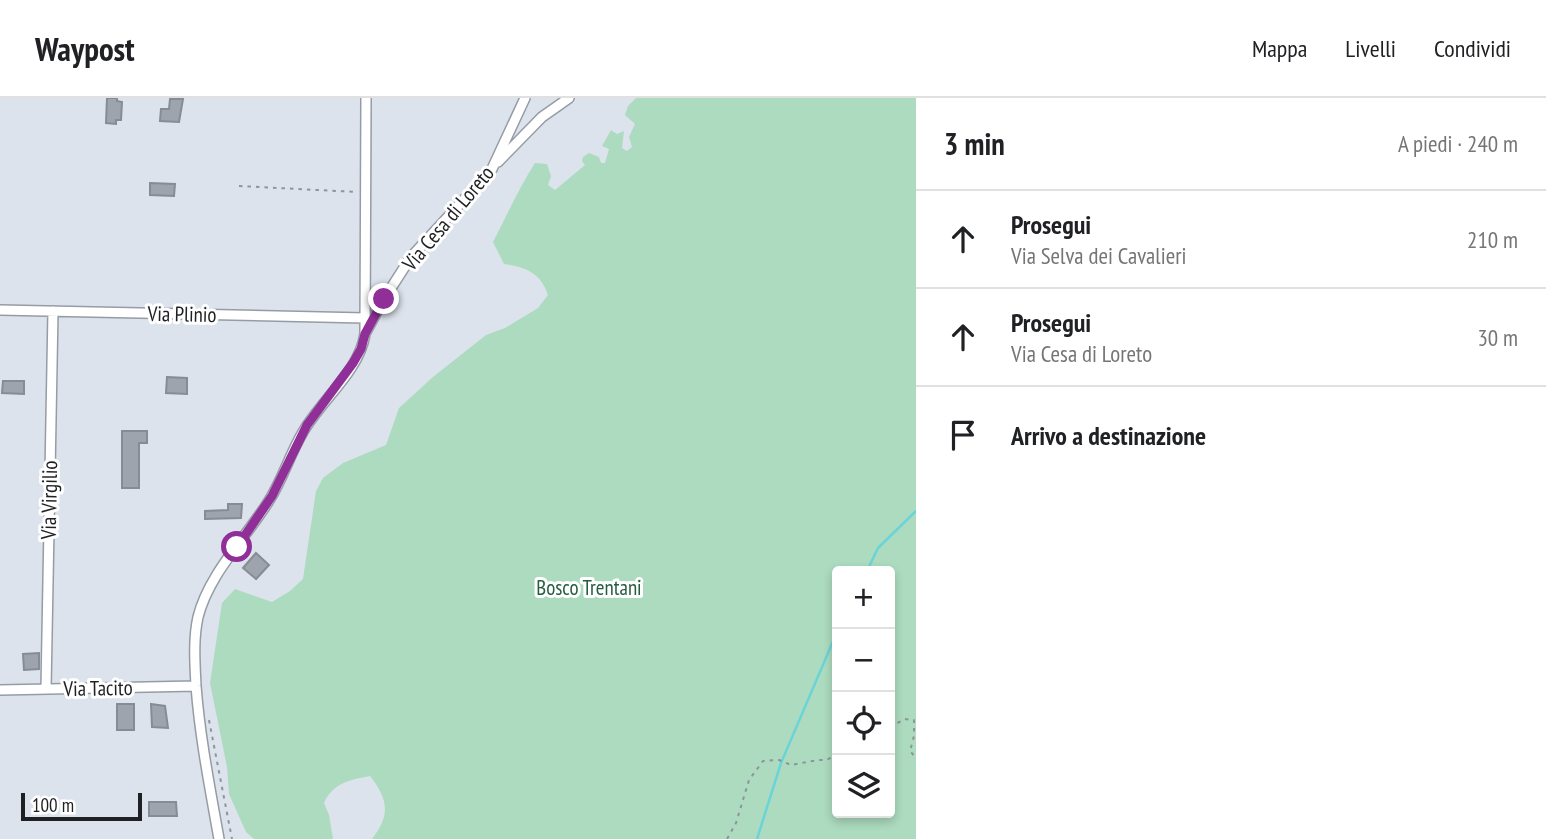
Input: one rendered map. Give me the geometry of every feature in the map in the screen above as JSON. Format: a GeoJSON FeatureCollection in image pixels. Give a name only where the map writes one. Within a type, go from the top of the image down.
{"type":"FeatureCollection","features":[{"type":"Feature","properties":{"kind":"street"},"geometry":{"type":"LineString","coordinates":[[365,334],[366,98]]}},
{"type":"Feature","properties":{"kind":"street","name":"Via Cesa di Loreto"},"geometry":{"type":"LineString","coordinates":[[219,839],[201,740],[196,686],[196,630],[206,597],[272,496],[307,425],[353,363],[384,299],[411,257],[492,169],[525,98]]}},
{"type":"Feature","properties":{"kind":"street"},"geometry":{"type":"LineString","coordinates":[[492,169],[542,117],[569,98]]}},
{"type":"Feature","properties":{"kind":"street","name":"Via Plinio"},"geometry":{"type":"LineString","coordinates":[[0,310],[365,318]]}},
{"type":"Feature","properties":{"kind":"street","name":"Via Virgilio"},"geometry":{"type":"LineString","coordinates":[[46,689],[53,311]]}},
{"type":"Feature","properties":{"kind":"street","name":"Via Tacito"},"geometry":{"type":"LineString","coordinates":[[0,690],[196,686]]}},
{"type":"Feature","properties":{"kind":"path"},"geometry":{"type":"LineString","coordinates":[[239,186],[365,192]]}},
{"type":"Feature","properties":{"kind":"path"},"geometry":{"type":"LineString","coordinates":[[207,713],[232,839]]}},
{"type":"Feature","properties":{"kind":"path"},"geometry":{"type":"LineString","coordinates":[[895,724],[905,719],[914,720],[910,751],[916,758]]}},
{"type":"Feature","properties":{"kind":"path"},"geometry":{"type":"LineString","coordinates":[[727,839],[736,823],[749,780],[764,761],[779,761],[791,765],[832,757]]}},
{"type":"Feature","properties":{"kind":"green space","name":"Bosco Trentani"},"geometry":{"type":"Polygon","coordinates":[[[636,98],[916,98],[916,839],[372,839],[382,822],[385,807],[381,792],[370,776],[342,783],[328,796],[324,803],[333,839],[254,839],[246,832],[229,794],[227,767],[210,683],[222,603],[235,589],[272,602],[303,579],[316,491],[323,478],[343,463],[386,445],[399,408],[433,377],[486,335],[505,328],[538,308],[548,295],[541,281],[525,269],[504,264],[493,242],[535,163],[547,164],[551,176],[548,185],[555,190],[585,165],[583,157],[589,153],[599,157],[601,163],[605,163],[609,149],[602,146],[611,130],[617,134],[624,131],[622,148],[627,151],[632,147],[629,137],[635,124],[625,115],[628,106],[636,98]]]}},
{"type":"Feature","properties":{"kind":"building"},"geometry":{"type":"Polygon","coordinates":[[[107,98],[117,98],[117,101],[122,102],[121,120],[116,120],[116,124],[106,123],[107,98]]]}},
{"type":"Feature","properties":{"kind":"building"},"geometry":{"type":"Polygon","coordinates":[[[170,99],[183,99],[179,122],[160,121],[161,109],[169,109],[170,99]]]}},
{"type":"Feature","properties":{"kind":"building"},"geometry":{"type":"Polygon","coordinates":[[[150,183],[175,184],[174,196],[150,195],[150,183]]]}},
{"type":"Feature","properties":{"kind":"building"},"geometry":{"type":"Polygon","coordinates":[[[167,377],[187,378],[187,394],[166,393],[167,377]]]}},
{"type":"Feature","properties":{"kind":"building"},"geometry":{"type":"Polygon","coordinates":[[[3,381],[24,381],[24,394],[2,393],[3,381]]]}},
{"type":"Feature","properties":{"kind":"building"},"geometry":{"type":"Polygon","coordinates":[[[122,431],[147,431],[147,443],[139,443],[139,488],[122,488],[122,431]]]}},
{"type":"Feature","properties":{"kind":"building"},"geometry":{"type":"Polygon","coordinates":[[[228,504],[242,504],[241,518],[205,519],[205,511],[228,510],[228,504]]]}},
{"type":"Feature","properties":{"kind":"building"},"geometry":{"type":"Polygon","coordinates":[[[256,553],[269,565],[256,579],[243,568],[256,553]]]}},
{"type":"Feature","properties":{"kind":"building"},"geometry":{"type":"Polygon","coordinates":[[[39,653],[39,669],[24,670],[23,654],[39,653]]]}},
{"type":"Feature","properties":{"kind":"building"},"geometry":{"type":"Polygon","coordinates":[[[117,704],[134,704],[134,730],[117,730],[117,704]]]}},
{"type":"Feature","properties":{"kind":"building"},"geometry":{"type":"Polygon","coordinates":[[[151,704],[165,706],[168,728],[152,727],[151,704]]]}},
{"type":"Feature","properties":{"kind":"building"},"geometry":{"type":"Polygon","coordinates":[[[149,802],[176,802],[177,816],[149,816],[149,802]]]}},
{"type":"Feature","properties":{"kind":"waterway"},"geometry":{"type":"LineString","coordinates":[[869,566],[878,548],[916,511]]}},
{"type":"Feature","properties":{"kind":"waterway"},"geometry":{"type":"LineString","coordinates":[[757,839],[781,763],[832,644]]}},
{"type":"Feature","properties":{"kind":"route"},"geometry":{"type":"LineString","coordinates":[[237,547],[272,496],[307,425],[353,363],[384,299]]}}]}
